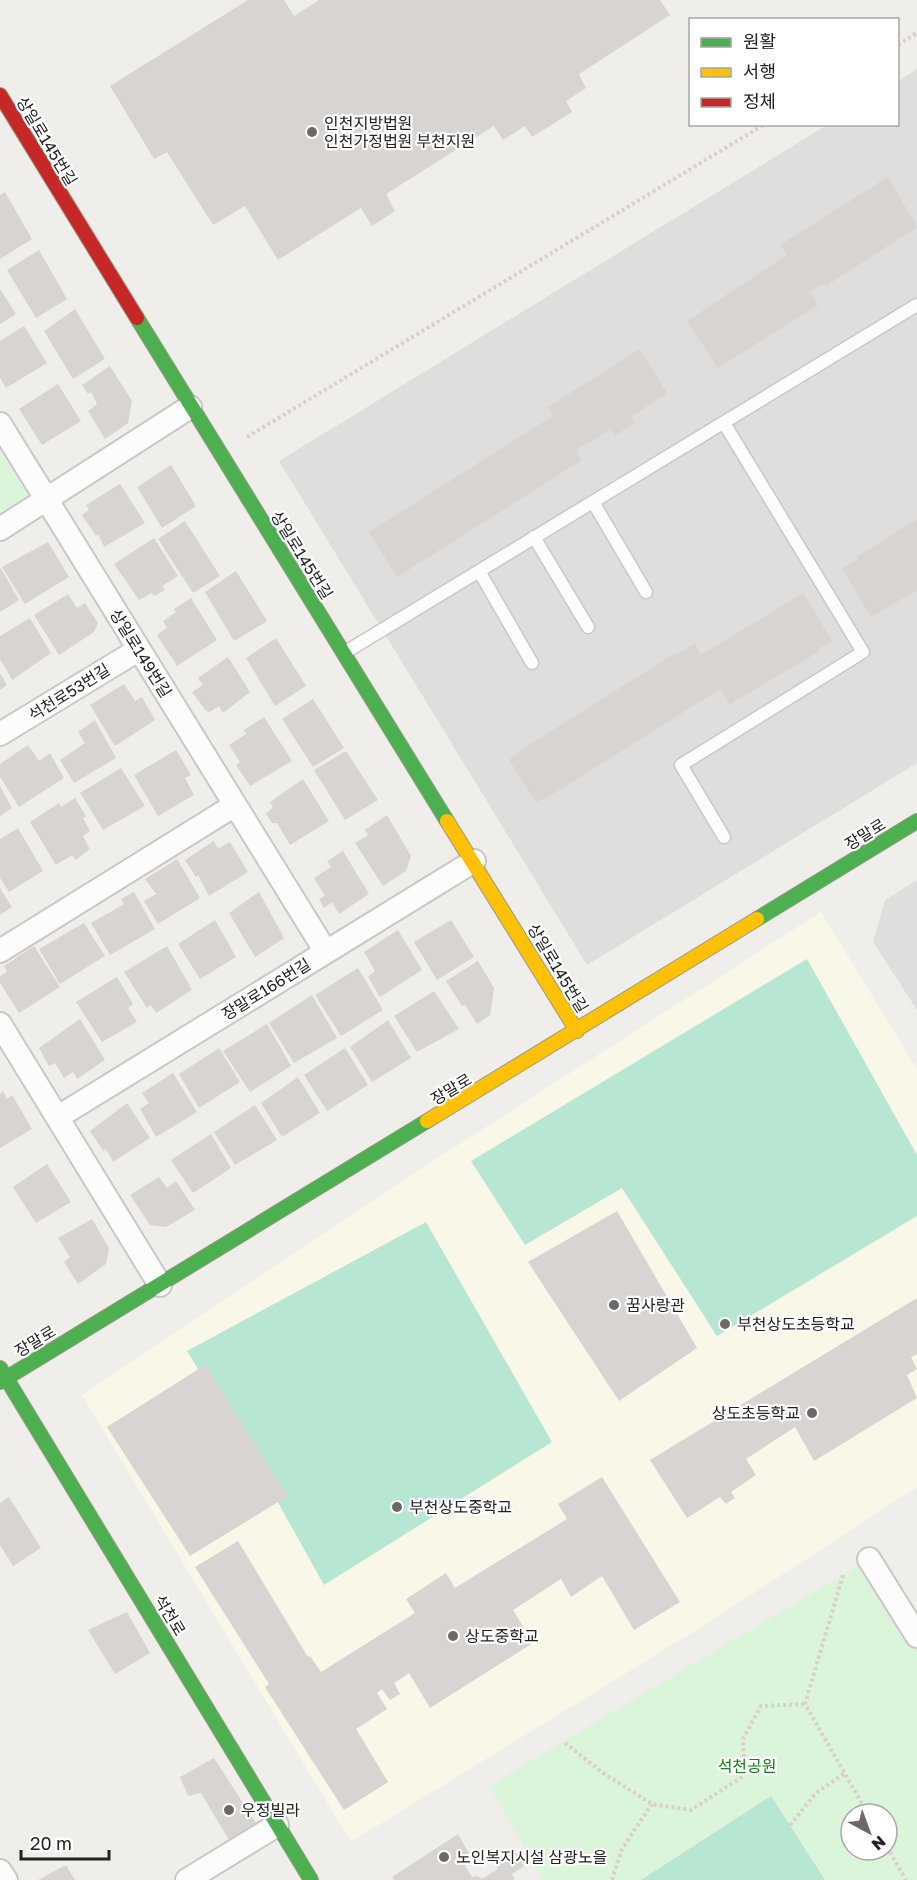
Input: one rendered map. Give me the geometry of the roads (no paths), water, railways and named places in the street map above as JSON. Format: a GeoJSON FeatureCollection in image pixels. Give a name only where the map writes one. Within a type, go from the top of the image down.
{"type":"FeatureCollection","features":[{"type":"Feature","properties":{"kind":"street","name":"상일로145번길"},"geometry":{"type":"LineString","coordinates":[[0,95],[190,407],[474,861],[577,1031]]}},
{"type":"Feature","properties":{"kind":"street"},"geometry":{"type":"LineString","coordinates":[[0,529],[190,407]]}},
{"type":"Feature","properties":{"kind":"street","name":"상일로149번길"},"geometry":{"type":"LineString","coordinates":[[0,424],[326,952]]}},
{"type":"Feature","properties":{"kind":"street","name":"석천로53번길"},"geometry":{"type":"LineString","coordinates":[[0,734],[138,650]]}},
{"type":"Feature","properties":{"kind":"street"},"geometry":{"type":"LineString","coordinates":[[0,951],[235,805]]}},
{"type":"Feature","properties":{"kind":"street","name":"장말로"},"geometry":{"type":"LineString","coordinates":[[2,1376],[160,1285],[917,821]]}},
{"type":"Feature","properties":{"kind":"street","name":"장말로166번길"},"geometry":{"type":"LineString","coordinates":[[58,1117],[474,861]]}},
{"type":"Feature","properties":{"kind":"street"},"geometry":{"type":"LineString","coordinates":[[0,1024],[160,1285]]}},
{"type":"Feature","properties":{"kind":"street","name":"석천로"},"geometry":{"type":"LineString","coordinates":[[2,1376],[311,1880]]}},
{"type":"Feature","properties":{"kind":"street"},"geometry":{"type":"LineString","coordinates":[[869,1559],[917,1636]]}},
{"type":"Feature","properties":{"kind":"street"},"geometry":{"type":"LineString","coordinates":[[187,1880],[277,1825]]}},
{"type":"Feature","properties":{"kind":"street"},"geometry":{"type":"LineString","coordinates":[[0,1871],[6,1880]]}},
{"type":"Feature","properties":{"kind":"lane"},"geometry":{"type":"LineString","coordinates":[[344,653],[917,305]]}},
{"type":"Feature","properties":{"kind":"lane"},"geometry":{"type":"LineString","coordinates":[[724,423],[863,652],[681,765],[724,837]]}},
{"type":"Feature","properties":{"kind":"lane"},"geometry":{"type":"LineString","coordinates":[[593,502],[646,591]]}},
{"type":"Feature","properties":{"kind":"lane"},"geometry":{"type":"LineString","coordinates":[[534,537],[588,627]]}},
{"type":"Feature","properties":{"kind":"lane"},"geometry":{"type":"LineString","coordinates":[[479,571],[532,663]]}},
{"type":"Feature","properties":{"kind":"place","name":"인천지방법원 인천가정법원 부천지원"},"geometry":{"type":"Point","coordinates":[312,132]}},
{"type":"Feature","properties":{"kind":"place","name":"꿈사랑관"},"geometry":{"type":"Point","coordinates":[614,1305]}},
{"type":"Feature","properties":{"kind":"place","name":"부천상도초등학교"},"geometry":{"type":"Point","coordinates":[725,1324]}},
{"type":"Feature","properties":{"kind":"place","name":"상도초등학교"},"geometry":{"type":"Point","coordinates":[812,1413]}},
{"type":"Feature","properties":{"kind":"place","name":"부천상도중학교"},"geometry":{"type":"Point","coordinates":[397,1507]}},
{"type":"Feature","properties":{"kind":"place","name":"상도중학교"},"geometry":{"type":"Point","coordinates":[453,1636]}},
{"type":"Feature","properties":{"kind":"place","name":"우정빌라"},"geometry":{"type":"Point","coordinates":[229,1810]}},
{"type":"Feature","properties":{"kind":"place","name":"노인복지시설 삼광노을"},"geometry":{"type":"Point","coordinates":[444,1857]}},
{"type":"Feature","properties":{"kind":"park label","name":"석천공원"},"geometry":{"type":"Point","coordinates":[747,1766]}}]}
